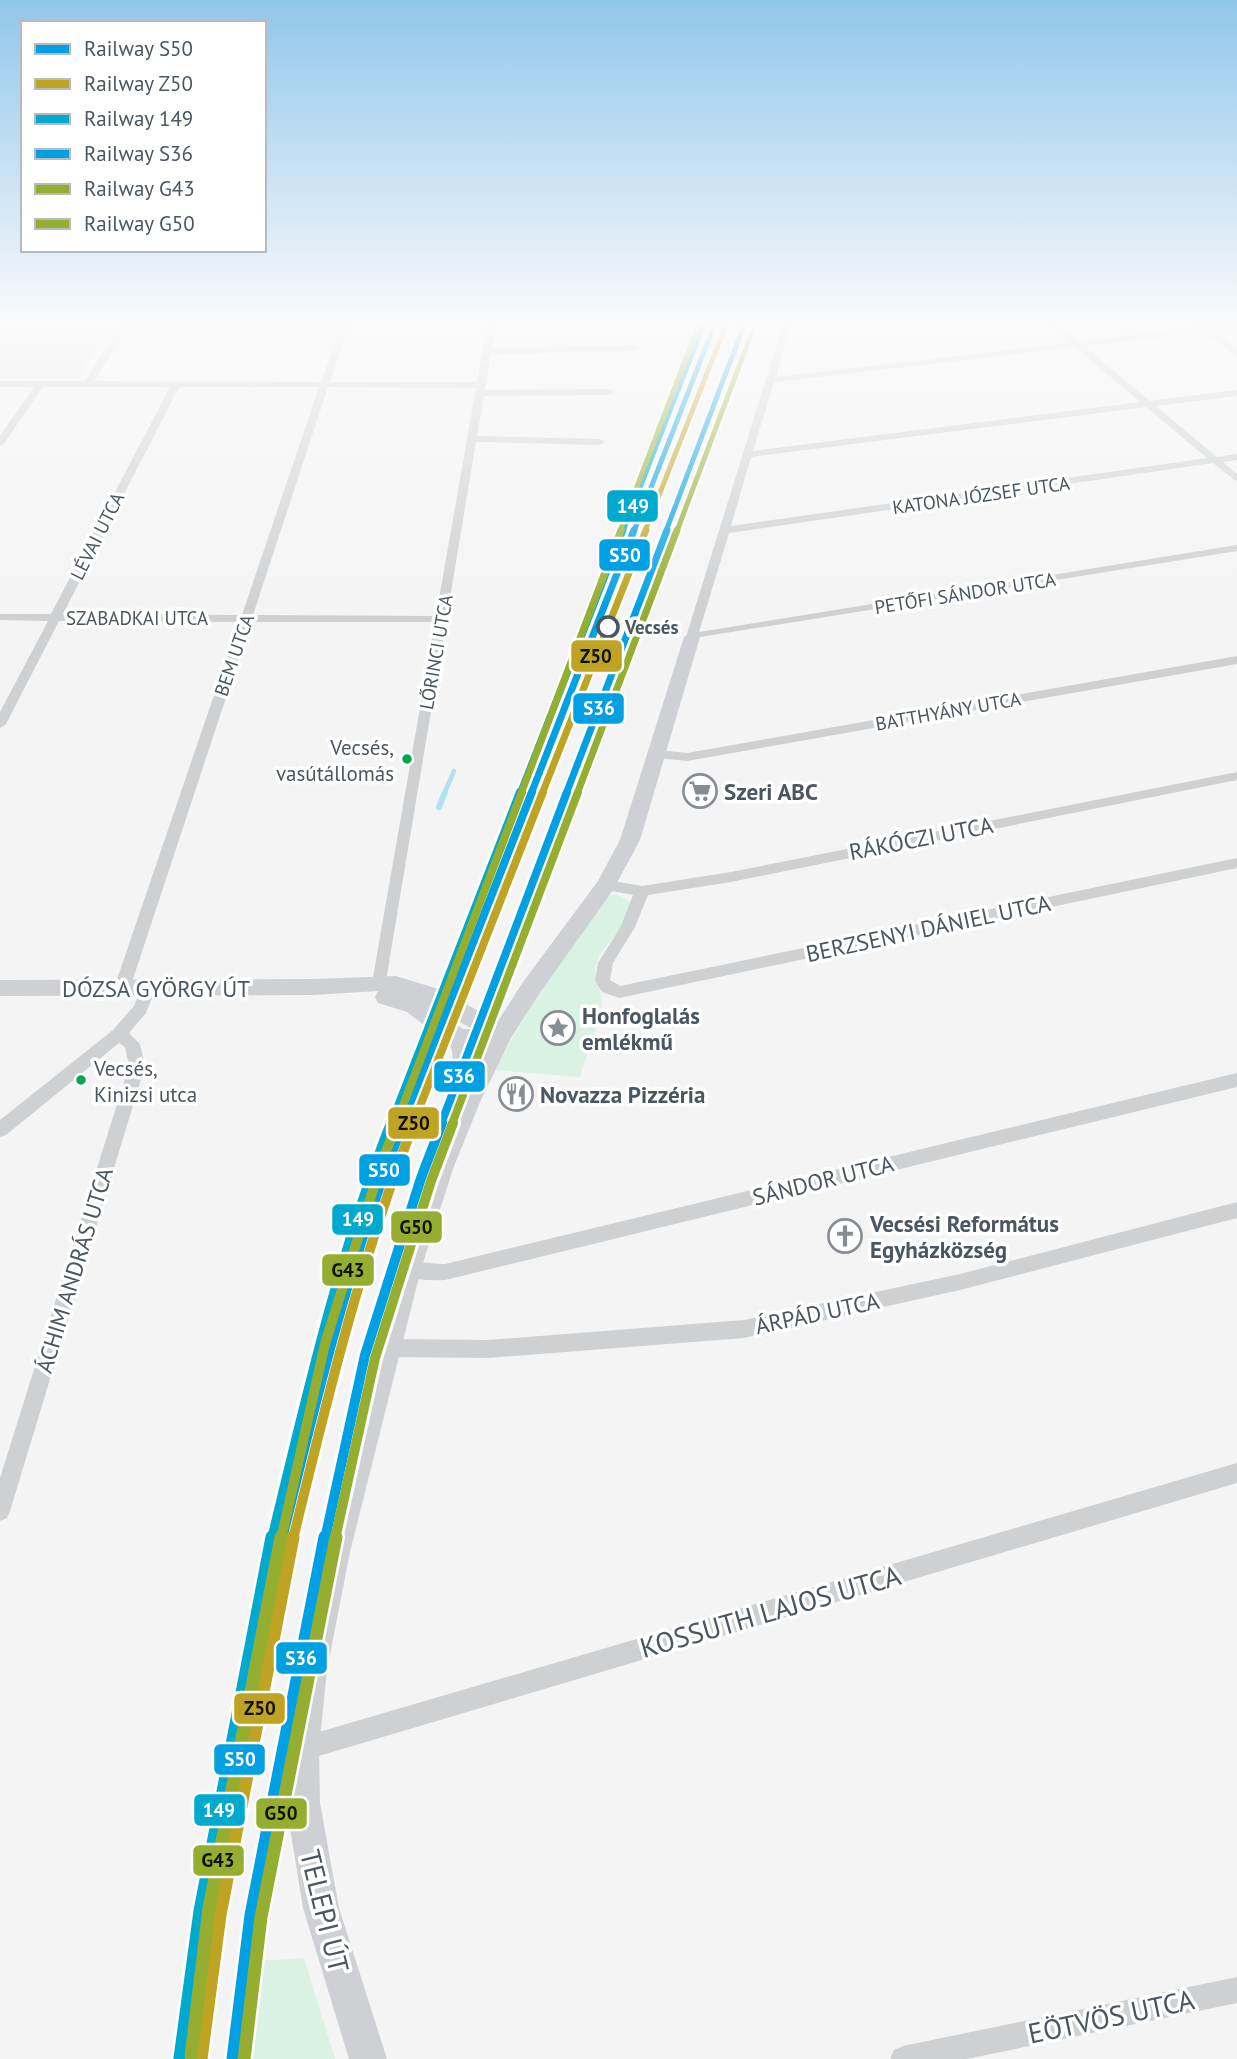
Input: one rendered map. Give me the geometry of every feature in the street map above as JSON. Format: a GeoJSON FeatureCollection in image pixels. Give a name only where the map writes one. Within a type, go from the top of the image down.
{"type":"FeatureCollection","features":[{"type":"Feature","properties":{"kind":"main road","name":"TELEPI ÚT"},"geometry":{"type":"LineString","coordinates":[[368,2059],[343,1983],[315,1882],[303,1803],[302,1749],[311,1670],[335,1552],[408,1269],[440,1170],[468,1102],[502,1034],[531,988],[606,885],[630,840],[692,637]]}},
{"type":"Feature","properties":{"kind":"main road","name":"DÓZSA GYÖRGY ÚT"},"geometry":{"type":"LineString","coordinates":[[0,988],[313,987],[380,983],[404,986],[427,994],[502,1034]]}},
{"type":"Feature","properties":{"kind":"main road","name":"DÓZSA GYÖRGY ÚT"},"geometry":{"type":"LineString","coordinates":[[313,987],[396,998],[431,1016],[458,1038]]}},
{"type":"Feature","properties":{"kind":"main road"},"geometry":{"type":"LineString","coordinates":[[468,1102],[464,1051],[458,1038],[484,1038],[502,1034]]}},
{"type":"Feature","properties":{"kind":"street"},"geometry":{"type":"LineString","coordinates":[[0,443],[18,417]]}},
{"type":"Feature","properties":{"kind":"street","name":"LÉVAI UTCA"},"geometry":{"type":"LineString","coordinates":[[0,724],[159,417]]}},
{"type":"Feature","properties":{"kind":"street","name":"BEM UTCA"},"geometry":{"type":"LineString","coordinates":[[122,988],[316,417]]}},
{"type":"Feature","properties":{"kind":"street","name":"LŐRINCI UTCA"},"geometry":{"type":"LineString","coordinates":[[380,983],[475,417]]}},
{"type":"Feature","properties":{"kind":"street"},"geometry":{"type":"LineString","coordinates":[[692,637],[758,417]]}},
{"type":"Feature","properties":{"kind":"street"},"geometry":{"type":"LineString","coordinates":[[747,454],[1044,417]]}},
{"type":"Feature","properties":{"kind":"street"},"geometry":{"type":"LineString","coordinates":[[1165,417],[1237,479]]}},
{"type":"Feature","properties":{"kind":"street"},"geometry":{"type":"LineString","coordinates":[[471,439],[600,442]]}},
{"type":"Feature","properties":{"kind":"street","name":"KATONA JÓZSEF UTCA"},"geometry":{"type":"LineString","coordinates":[[725,530],[1237,457]]}},
{"type":"Feature","properties":{"kind":"street","name":"PETŐFI SÁNDOR UTCA"},"geometry":{"type":"LineString","coordinates":[[692,637],[1237,548]]}},
{"type":"Feature","properties":{"kind":"street","name":"SZABADKAI UTCA"},"geometry":{"type":"LineString","coordinates":[[0,617],[441,619]]}},
{"type":"Feature","properties":{"kind":"street","name":"BATTHYÁNY UTCA"},"geometry":{"type":"LineString","coordinates":[[658,754],[687,757],[1237,660]]}},
{"type":"Feature","properties":{"kind":"street","name":"RÁKÓCZI UTCA"},"geometry":{"type":"LineString","coordinates":[[606,885],[642,891],[731,877],[1237,776]]}},
{"type":"Feature","properties":{"kind":"street","name":"BERZSENYI DÁNIEL UTCA"},"geometry":{"type":"LineString","coordinates":[[642,891],[630,925],[608,956],[603,969],[603,982],[606,987],[619,992],[1237,863]]}},
{"type":"Feature","properties":{"kind":"street"},"geometry":{"type":"LineString","coordinates":[[0,1130],[119,1034],[141,1009],[148,988]]}},
{"type":"Feature","properties":{"kind":"street","name":"ÁCHIM ANDRÁS UTCA"},"geometry":{"type":"LineString","coordinates":[[0,1511],[137,1066],[132,1044],[119,1034]]}},
{"type":"Feature","properties":{"kind":"street","name":"SÁNDOR UTCA"},"geometry":{"type":"LineString","coordinates":[[408,1269],[430,1273],[444,1272],[1237,1080]]}},
{"type":"Feature","properties":{"kind":"street","name":"ÁRPÁD UTCA"},"geometry":{"type":"LineString","coordinates":[[387,1348],[488,1349],[744,1329],[960,1282],[1237,1210]]}},
{"type":"Feature","properties":{"kind":"street","name":"KOSSUTH LAJOS UTCA"},"geometry":{"type":"LineString","coordinates":[[302,1749],[1237,1473]]}},
{"type":"Feature","properties":{"kind":"street","name":"EÖTVÖS UTCA"},"geometry":{"type":"LineString","coordinates":[[903,2059],[1237,1990]]}},
{"type":"Feature","properties":{"kind":"green space"},"geometry":{"type":"Polygon","coordinates":[[[616,894],[630,901],[629,910],[623,924],[596,963],[595,973],[602,1005],[580,1077],[494,1070],[538,995],[605,897],[616,894]]]}},
{"type":"Feature","properties":{"kind":"green space"},"geometry":{"type":"Polygon","coordinates":[[[304,1958],[335,2059],[233,2059],[243,1962],[304,1958]]]}},
{"type":"Feature","properties":{"kind":"waterway"},"geometry":{"type":"LineString","coordinates":[[444,794],[454,771]]}},
{"type":"Feature","properties":{"kind":"waterway"},"geometry":{"type":"LineString","coordinates":[[439,807],[445,792]]}},
{"type":"Feature","properties":{"kind":"rail line","name":"G43"},"geometry":{"type":"LineString","coordinates":[[191,2056],[209,1908],[281,1539],[325,1344],[381,1164],[664,417]]}},
{"type":"Feature","properties":{"kind":"rail line","name":"149"},"geometry":{"type":"LineString","coordinates":[[180,2058],[200,1911],[271,1542],[318,1348],[375,1164],[667,417]]}},
{"type":"Feature","properties":{"kind":"rail line","name":"S50"},"geometry":{"type":"LineString","coordinates":[[190,2059],[210,1913],[281,1544],[328,1351],[385,1168],[678,417]]}},
{"type":"Feature","properties":{"kind":"rail line","name":"Z50"},"geometry":{"type":"LineString","coordinates":[[201,2059],[220,1915],[291,1546],[338,1354],[395,1171],[690,417]]}},
{"type":"Feature","properties":{"kind":"rail line","name":"S36"},"geometry":{"type":"LineString","coordinates":[[233,2059],[251,1915],[323,1547],[365,1355],[421,1178],[709,417]]}},
{"type":"Feature","properties":{"kind":"rail line","name":"G50"},"geometry":{"type":"LineString","coordinates":[[244,2059],[261,1917],[333,1549],[375,1358],[431,1181],[720,417]]}},
{"type":"Feature","properties":{"kind":"place","name":"Vecsés"},"geometry":{"type":"Point","coordinates":[608,627]}},
{"type":"Feature","properties":{"kind":"place","name":"Vecsés, vasútállomás"},"geometry":{"type":"Point","coordinates":[407,759]}},
{"type":"Feature","properties":{"kind":"place","name":"Szeri ABC"},"geometry":{"type":"Point","coordinates":[700,791]}},
{"type":"Feature","properties":{"kind":"place","name":"Honfoglalás emlékmű"},"geometry":{"type":"Point","coordinates":[558,1028]}},
{"type":"Feature","properties":{"kind":"place","name":"Vecsés, Kinizsi utca"},"geometry":{"type":"Point","coordinates":[81,1080]}},
{"type":"Feature","properties":{"kind":"place","name":"Novazza Pizzéria"},"geometry":{"type":"Point","coordinates":[516,1094]}},
{"type":"Feature","properties":{"kind":"place","name":"Vecsési Református Egyházközség"},"geometry":{"type":"Point","coordinates":[845,1236]}}]}
